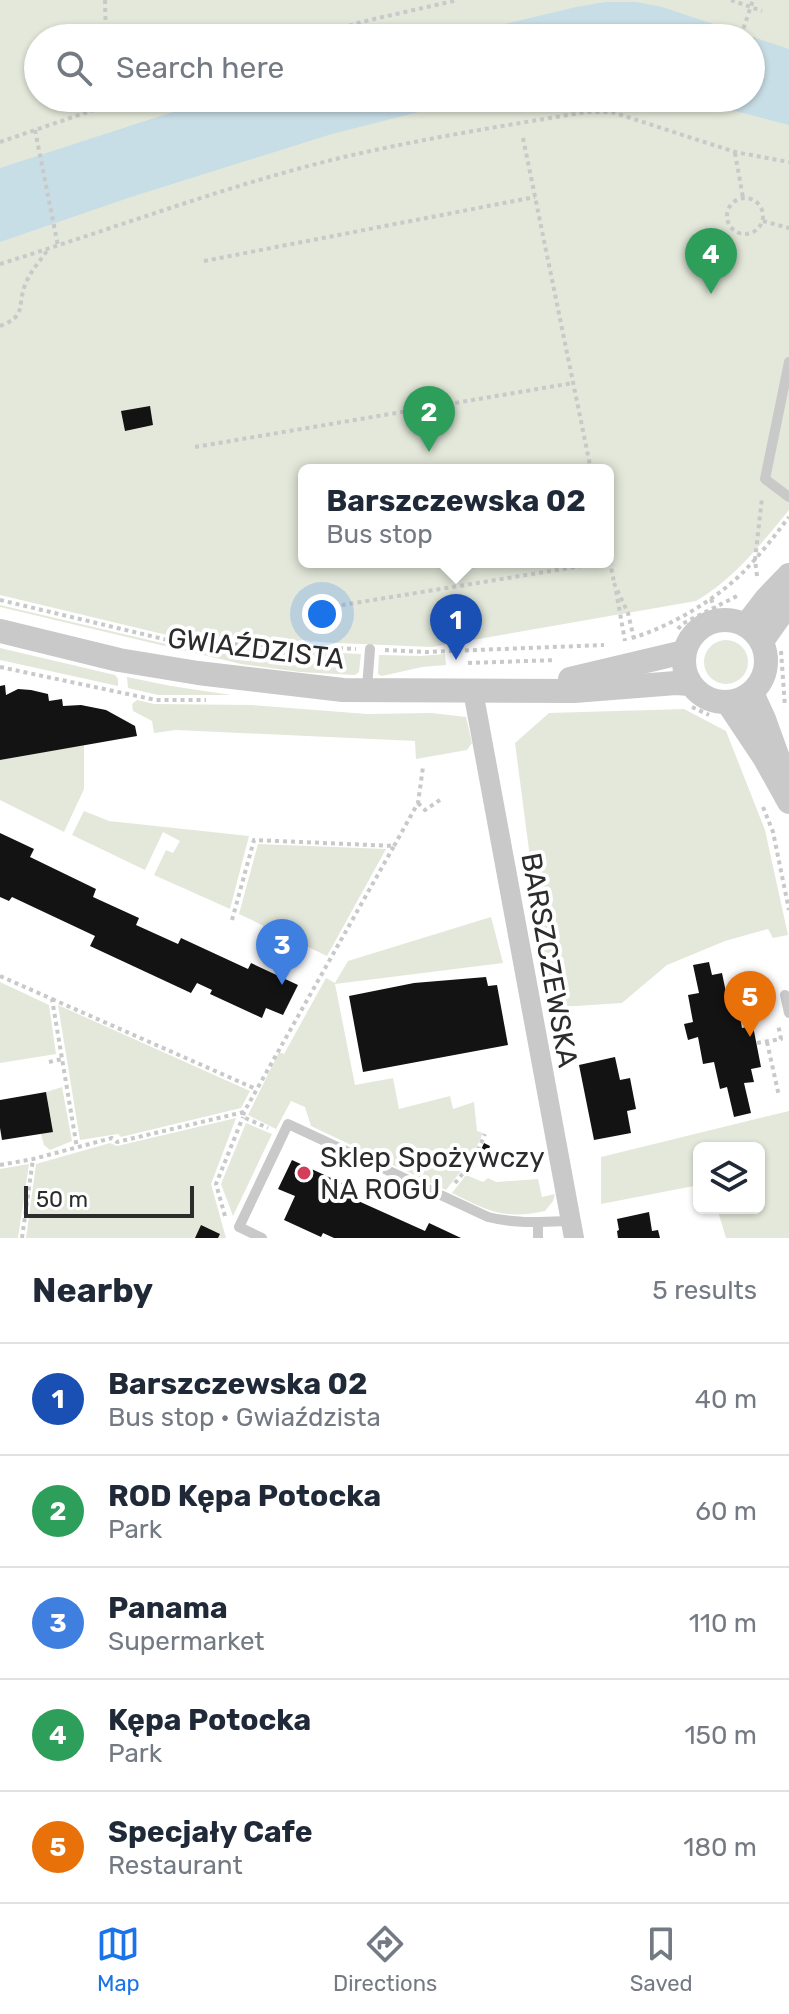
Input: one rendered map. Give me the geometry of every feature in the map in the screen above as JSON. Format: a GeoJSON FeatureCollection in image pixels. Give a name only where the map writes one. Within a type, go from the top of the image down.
{"type":"FeatureCollection","features":[{"type":"Feature","properties":{"kind":"street"},"geometry":{"type":"LineString","coordinates":[[763,638],[728,620],[715,608],[710,622],[698,629],[690,640],[679,643],[690,684],[711,701],[728,703],[752,693],[764,678],[767,659],[763,638],[766,599],[789,575]]}},
{"type":"Feature","properties":{"kind":"street"},"geometry":{"type":"LineString","coordinates":[[763,638],[789,603]]}},
{"type":"Feature","properties":{"kind":"street","name":"GWIAŹDZISTA"},"geometry":{"type":"LineString","coordinates":[[0,631],[119,660],[343,690],[574,691],[690,684]]}},
{"type":"Feature","properties":{"kind":"street","name":"GWIAŹDZISTA"},"geometry":{"type":"LineString","coordinates":[[509,690],[679,643]]}},
{"type":"Feature","properties":{"kind":"street","name":"BARSZCZEWSKA"},"geometry":{"type":"LineString","coordinates":[[473,691],[572,1230]]}},
{"type":"Feature","properties":{"kind":"street"},"geometry":{"type":"LineString","coordinates":[[752,693],[789,793]]}},
{"type":"Feature","properties":{"kind":"street"},"geometry":{"type":"LineString","coordinates":[[728,703],[789,802]]}},
{"type":"Feature","properties":{"kind":"lane"},"geometry":{"type":"LineString","coordinates":[[789,362],[765,479],[789,497]]}},
{"type":"Feature","properties":{"kind":"lane"},"geometry":{"type":"LineString","coordinates":[[367,690],[370,649]]}},
{"type":"Feature","properties":{"kind":"lane"},"geometry":{"type":"LineString","coordinates":[[785,995],[789,1013]]}},
{"type":"Feature","properties":{"kind":"lane"},"geometry":{"type":"LineString","coordinates":[[262,1238],[239,1227],[288,1124],[488,1217],[538,1222],[572,1230]]}},
{"type":"Feature","properties":{"kind":"lane"},"geometry":{"type":"LineString","coordinates":[[538,1222],[538,1238]]}},
{"type":"Feature","properties":{"kind":"path"},"geometry":{"type":"LineString","coordinates":[[105,0],[106,24]]}},
{"type":"Feature","properties":{"kind":"path"},"geometry":{"type":"LineString","coordinates":[[355,24],[458,0]]}},
{"type":"Feature","properties":{"kind":"path"},"geometry":{"type":"LineString","coordinates":[[731,0],[762,11]]}},
{"type":"Feature","properties":{"kind":"path"},"geometry":{"type":"LineString","coordinates":[[745,24],[753,0]]}},
{"type":"Feature","properties":{"kind":"path"},"geometry":{"type":"LineString","coordinates":[[0,142],[90,112]]}},
{"type":"Feature","properties":{"kind":"path"},"geometry":{"type":"LineString","coordinates":[[0,264],[178,204],[348,156],[587,112],[612,112],[633,117],[735,152],[789,162]]}},
{"type":"Feature","properties":{"kind":"path"},"geometry":{"type":"LineString","coordinates":[[35,130],[58,246]]}},
{"type":"Feature","properties":{"kind":"path"},"geometry":{"type":"LineString","coordinates":[[523,138],[590,464]]}},
{"type":"Feature","properties":{"kind":"path"},"geometry":{"type":"LineString","coordinates":[[735,152],[743,198]]}},
{"type":"Feature","properties":{"kind":"path"},"geometry":{"type":"LineString","coordinates":[[204,261],[535,197]]}},
{"type":"Feature","properties":{"kind":"path"},"geometry":{"type":"LineString","coordinates":[[737,199],[755,200],[764,215],[763,221],[757,231],[745,235],[733,231],[727,214],[737,199]]}},
{"type":"Feature","properties":{"kind":"path"},"geometry":{"type":"LineString","coordinates":[[763,221],[789,228]]}},
{"type":"Feature","properties":{"kind":"path"},"geometry":{"type":"LineString","coordinates":[[0,326],[16,317],[22,309],[24,288],[48,249]]}},
{"type":"Feature","properties":{"kind":"path"},"geometry":{"type":"LineString","coordinates":[[195,447],[573,383]]}},
{"type":"Feature","properties":{"kind":"path"},"geometry":{"type":"LineString","coordinates":[[755,560],[765,479]]}},
{"type":"Feature","properties":{"kind":"path"},"geometry":{"type":"LineString","coordinates":[[617,643],[715,608],[789,517]]}},
{"type":"Feature","properties":{"kind":"path"},"geometry":{"type":"LineString","coordinates":[[318,609],[571,568]]}},
{"type":"Feature","properties":{"kind":"path"},"geometry":{"type":"LineString","coordinates":[[610,568],[629,659]]}},
{"type":"Feature","properties":{"kind":"path"},"geometry":{"type":"LineString","coordinates":[[614,583],[628,613],[634,638],[634,650],[629,659]]}},
{"type":"Feature","properties":{"kind":"path"},"geometry":{"type":"LineString","coordinates":[[679,643],[682,624],[747,591]]}},
{"type":"Feature","properties":{"kind":"path"},"geometry":{"type":"LineString","coordinates":[[0,600],[172,641],[426,652],[609,645]]}},
{"type":"Feature","properties":{"kind":"path"},"geometry":{"type":"LineString","coordinates":[[763,638],[786,717]]}},
{"type":"Feature","properties":{"kind":"path"},"geometry":{"type":"LineString","coordinates":[[468,663],[562,659]]}},
{"type":"Feature","properties":{"kind":"path"},"geometry":{"type":"LineString","coordinates":[[228,1225],[216,1184],[243,1114],[418,803],[423,767]]}},
{"type":"Feature","properties":{"kind":"path"},"geometry":{"type":"LineString","coordinates":[[418,803],[425,810],[440,800]]}},
{"type":"Feature","properties":{"kind":"path"},"geometry":{"type":"LineString","coordinates":[[761,803],[773,832],[789,910]]}},
{"type":"Feature","properties":{"kind":"path"},"geometry":{"type":"LineString","coordinates":[[232,920],[254,840],[394,846]]}},
{"type":"Feature","properties":{"kind":"path"},"geometry":{"type":"LineString","coordinates":[[0,977],[256,1089]]}},
{"type":"Feature","properties":{"kind":"path"},"geometry":{"type":"LineString","coordinates":[[52,999],[77,1148]]}},
{"type":"Feature","properties":{"kind":"path"},"geometry":{"type":"LineString","coordinates":[[767,1042],[779,1096]]}},
{"type":"Feature","properties":{"kind":"path"},"geometry":{"type":"LineString","coordinates":[[49,1062],[62,1059]]}},
{"type":"Feature","properties":{"kind":"path"},"geometry":{"type":"LineString","coordinates":[[0,1165],[112,1138],[117,1142],[243,1114],[282,1135]]}},
{"type":"Feature","properties":{"kind":"path"},"geometry":{"type":"LineString","coordinates":[[445,1197],[473,1161],[485,1134]]}},
{"type":"Feature","properties":{"kind":"path"},"geometry":{"type":"LineString","coordinates":[[7,1157],[10,1163]]}},
{"type":"Feature","properties":{"kind":"path"},"geometry":{"type":"LineString","coordinates":[[22,1238],[33,1159]]}},
{"type":"Feature","properties":{"kind":"shaded area"},"geometry":{"type":"Polygon","coordinates":[[[0,0],[789,0],[789,510],[747,560],[696,601],[432,647],[171,636],[0,595],[0,0]]]}},
{"type":"Feature","properties":{"kind":"shaded area"},"geometry":{"type":"Polygon","coordinates":[[[0,605],[170,645],[361,654],[359,672],[355,675],[300,672],[241,664],[0,605]]]}},
{"type":"Feature","properties":{"kind":"shaded area"},"geometry":{"type":"Polygon","coordinates":[[[726,640],[742,646],[748,662],[742,678],[726,684],[710,678],[704,662],[710,646],[726,640]]]}},
{"type":"Feature","properties":{"kind":"shaded area"},"geometry":{"type":"Polygon","coordinates":[[[0,648],[115,675],[118,686],[0,660],[0,648]]]}},
{"type":"Feature","properties":{"kind":"shaded area"},"geometry":{"type":"Polygon","coordinates":[[[445,654],[446,665],[382,676],[378,674],[379,655],[445,654]]]}},
{"type":"Feature","properties":{"kind":"shaded area"},"geometry":{"type":"Polygon","coordinates":[[[127,677],[231,695],[158,695],[128,688],[127,677]]]}},
{"type":"Feature","properties":{"kind":"shaded area"},"geometry":{"type":"Polygon","coordinates":[[[137,700],[154,704],[252,705],[367,714],[432,713],[466,717],[472,743],[467,750],[416,759],[415,741],[176,730],[154,733],[152,721],[133,711],[132,704],[137,700]]]}},
{"type":"Feature","properties":{"kind":"shaded area"},"geometry":{"type":"Polygon","coordinates":[[[684,709],[726,731],[765,830],[788,935],[773,938],[768,929],[725,941],[667,965],[622,1003],[560,1007],[546,980],[515,743],[549,713],[684,709]]]}},
{"type":"Feature","properties":{"kind":"shaded area"},"geometry":{"type":"Polygon","coordinates":[[[84,745],[84,789],[64,832],[0,800],[0,760],[84,745]]]}},
{"type":"Feature","properties":{"kind":"shaded area"},"geometry":{"type":"Polygon","coordinates":[[[84,811],[109,821],[249,836],[230,909],[154,875],[166,850],[173,853],[180,841],[163,832],[145,870],[72,835],[84,811]]]}},
{"type":"Feature","properties":{"kind":"shaded area"},"geometry":{"type":"Polygon","coordinates":[[[258,844],[386,849],[327,956],[239,914],[258,844]]]}},
{"type":"Feature","properties":{"kind":"shaded area"},"geometry":{"type":"Polygon","coordinates":[[[491,917],[503,963],[335,984],[355,1085],[393,1078],[399,1109],[450,1096],[453,1109],[474,1102],[477,1131],[483,1133],[472,1157],[446,1190],[311,1126],[305,1107],[291,1101],[276,1129],[248,1115],[279,1052],[284,1054],[326,978],[335,983],[348,961],[491,917]]]}},
{"type":"Feature","properties":{"kind":"shaded area"},"geometry":{"type":"Polygon","coordinates":[[[0,982],[49,1005],[56,1054],[0,1063],[0,982]]]}},
{"type":"Feature","properties":{"kind":"shaded area"},"geometry":{"type":"Polygon","coordinates":[[[58,1005],[250,1091],[241,1108],[121,1137],[118,1134],[80,1140],[58,1005]]]}},
{"type":"Feature","properties":{"kind":"shaded area"},"geometry":{"type":"Polygon","coordinates":[[[62,1087],[72,1141],[50,1150],[44,1145],[41,1134],[53,1131],[46,1092],[62,1087]]]}},
{"type":"Feature","properties":{"kind":"shaded area"},"geometry":{"type":"Polygon","coordinates":[[[789,1111],[789,1238],[726,1238],[719,1214],[765,1214],[765,1142],[693,1142],[693,1186],[601,1204],[601,1157],[789,1111]]]}},
{"type":"Feature","properties":{"kind":"shaded area"},"geometry":{"type":"Polygon","coordinates":[[[236,1118],[211,1184],[226,1238],[26,1238],[36,1164],[110,1143],[117,1146],[236,1118]]]}},
{"type":"Feature","properties":{"kind":"shaded area"},"geometry":{"type":"Polygon","coordinates":[[[246,1123],[272,1134],[233,1216],[221,1184],[246,1123]]]}},
{"type":"Feature","properties":{"kind":"shaded area"},"geometry":{"type":"Polygon","coordinates":[[[29,1164],[18,1238],[0,1238],[0,1169],[29,1164]]]}},
{"type":"Feature","properties":{"kind":"shaded area"},"geometry":{"type":"Polygon","coordinates":[[[466,1175],[483,1182],[488,1178],[496,1182],[538,1179],[542,1197],[555,1194],[545,1211],[518,1215],[497,1212],[452,1193],[466,1175]]]}},
{"type":"Feature","properties":{"kind":"water"},"geometry":{"type":"Polygon","coordinates":[[[605,2],[636,2],[713,24],[505,24],[605,2]]]}},
{"type":"Feature","properties":{"kind":"water"},"geometry":{"type":"Polygon","coordinates":[[[765,41],[789,49],[789,125],[739,112],[765,112],[765,41]]]}},
{"type":"Feature","properties":{"kind":"water"},"geometry":{"type":"Polygon","coordinates":[[[173,112],[419,112],[332,134],[0,242],[0,168],[173,112]]]}},
{"type":"Feature","properties":{"kind":"building"},"geometry":{"type":"Polygon","coordinates":[[[150,406],[153,425],[125,431],[121,411],[150,406]]]}},
{"type":"Feature","properties":{"kind":"building"},"geometry":{"type":"Polygon","coordinates":[[[5,685],[6,695],[18,689],[31,690],[48,694],[49,701],[62,699],[63,706],[81,705],[106,710],[135,726],[137,736],[0,760],[0,686],[5,685]]]}},
{"type":"Feature","properties":{"kind":"building"},"geometry":{"type":"Polygon","coordinates":[[[0,833],[34,849],[30,857],[96,889],[93,897],[139,918],[136,925],[178,944],[181,938],[248,969],[251,963],[298,985],[283,1015],[266,1008],[262,1018],[210,994],[212,990],[197,983],[191,993],[90,946],[95,936],[12,897],[9,901],[0,897],[0,833]]]}},
{"type":"Feature","properties":{"kind":"building"},"geometry":{"type":"Polygon","coordinates":[[[709,962],[712,975],[722,973],[728,1002],[737,1000],[742,1028],[753,1026],[761,1067],[751,1069],[754,1082],[744,1083],[751,1113],[734,1117],[727,1087],[720,1089],[714,1062],[703,1064],[698,1037],[688,1040],[684,1024],[693,1022],[688,995],[699,993],[693,965],[709,962]]]}},
{"type":"Feature","properties":{"kind":"building"},"geometry":{"type":"Polygon","coordinates":[[[486,977],[488,986],[497,985],[508,1045],[363,1072],[349,996],[414,983],[486,977]]]}},
{"type":"Feature","properties":{"kind":"building"},"geometry":{"type":"Polygon","coordinates":[[[615,1057],[620,1080],[630,1078],[636,1109],[627,1111],[631,1133],[594,1140],[579,1065],[615,1057]]]}},
{"type":"Feature","properties":{"kind":"building"},"geometry":{"type":"Polygon","coordinates":[[[46,1092],[53,1132],[2,1140],[0,1100],[46,1092]]]}},
{"type":"Feature","properties":{"kind":"building"},"geometry":{"type":"Polygon","coordinates":[[[484,1143],[503,1156],[499,1164],[480,1152],[484,1143]]]}},
{"type":"Feature","properties":{"kind":"building"},"geometry":{"type":"Polygon","coordinates":[[[292,1160],[344,1184],[340,1191],[356,1200],[425,1231],[429,1223],[461,1238],[334,1238],[323,1233],[321,1237],[284,1220],[295,1196],[278,1189],[292,1160]]]}},
{"type":"Feature","properties":{"kind":"building"},"geometry":{"type":"Polygon","coordinates":[[[649,1212],[652,1231],[658,1230],[660,1238],[618,1238],[617,1219],[649,1212]]]}},
{"type":"Feature","properties":{"kind":"building"},"geometry":{"type":"Polygon","coordinates":[[[201,1225],[220,1234],[218,1238],[195,1238],[201,1225]]]}},
{"type":"Feature","properties":{"kind":"place","name":"Kępa Potocka"},"geometry":{"type":"Point","coordinates":[711,294]}},
{"type":"Feature","properties":{"kind":"place","name":"ROD Kępa Potocka"},"geometry":{"type":"Point","coordinates":[429,452]}},
{"type":"Feature","properties":{"kind":"place","name":"Barszczewska 02"},"geometry":{"type":"Point","coordinates":[456,660]}},
{"type":"Feature","properties":{"kind":"place","name":"Panama"},"geometry":{"type":"Point","coordinates":[282,985]}},
{"type":"Feature","properties":{"kind":"place","name":"Specjały Cafe"},"geometry":{"type":"Point","coordinates":[750,1037]}},
{"type":"Feature","properties":{"kind":"place","name":"Sklep Spożywczy NA ROGU"},"geometry":{"type":"Point","coordinates":[304,1173]}}]}
